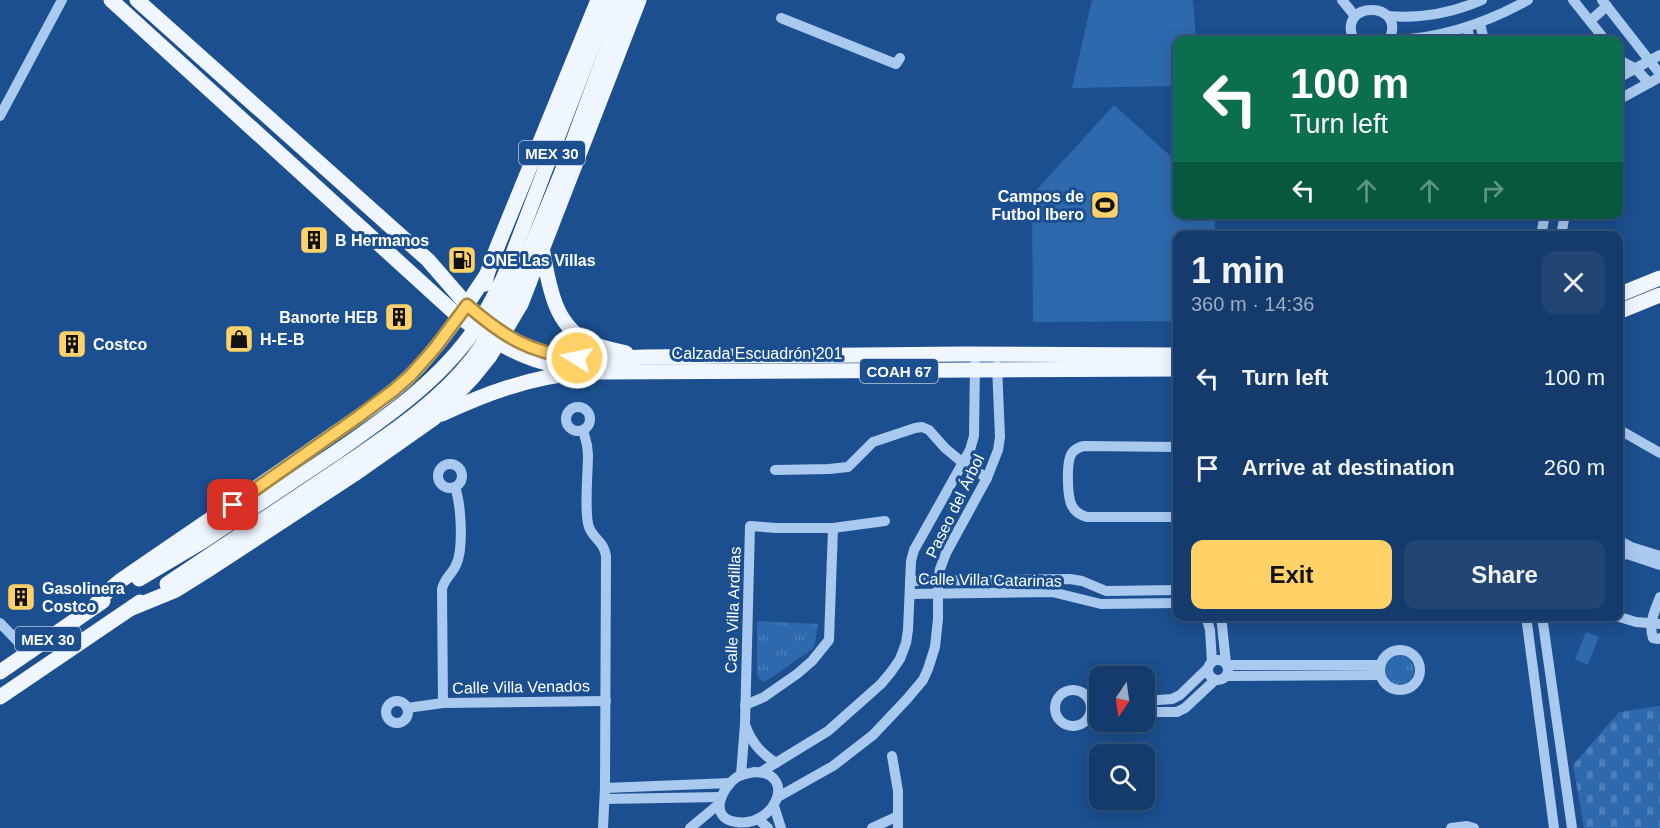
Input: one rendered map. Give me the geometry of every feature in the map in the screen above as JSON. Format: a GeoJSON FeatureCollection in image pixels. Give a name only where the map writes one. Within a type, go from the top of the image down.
{"type":"FeatureCollection","features":[{"type":"Feature","properties":{"kind":"main road","name":"COAH 67"},"geometry":{"type":"LineString","coordinates":[[111,0],[440,300],[462,311]]}},
{"type":"Feature","properties":{"kind":"main road","name":"COAH 67"},"geometry":{"type":"LineString","coordinates":[[137,0],[429,260],[448,282],[462,311]]}},
{"type":"Feature","properties":{"kind":"main road"},"geometry":{"type":"LineString","coordinates":[[95,605],[120,581],[233,505],[394,390],[435,348],[485,276],[598,0]]}},
{"type":"Feature","properties":{"kind":"main road","name":"MEX 30"},"geometry":{"type":"LineString","coordinates":[[604,33],[610,0]]}},
{"type":"Feature","properties":{"kind":"main road","name":"MEX 30"},"geometry":{"type":"LineString","coordinates":[[0,697],[132,608],[208,547],[404,404],[444,366],[473,331],[504,277],[604,33],[625,0]]}},
{"type":"Feature","properties":{"kind":"main road"},"geometry":{"type":"LineString","coordinates":[[434,418],[473,377],[502,339],[521,304],[639,0]]}},
{"type":"Feature","properties":{"kind":"main road"},"geometry":{"type":"LineString","coordinates":[[543,250],[549,287],[563,319],[573,332],[596,345],[644,357]]}},
{"type":"Feature","properties":{"kind":"main road"},"geometry":{"type":"LineString","coordinates":[[446,332],[440,300],[448,282],[467,285],[485,276]]}},
{"type":"Feature","properties":{"kind":"main road"},"geometry":{"type":"LineString","coordinates":[[485,276],[487,294],[493,302],[502,307],[512,308],[521,304]]}},
{"type":"Feature","properties":{"kind":"main road"},"geometry":{"type":"LineString","coordinates":[[1623,293],[1660,278]]}},
{"type":"Feature","properties":{"kind":"main road"},"geometry":{"type":"LineString","coordinates":[[1623,310],[1660,295]]}},
{"type":"Feature","properties":{"kind":"main road","name":"Calzada Escuadrón 201"},"geometry":{"type":"LineString","coordinates":[[462,311],[488,324],[502,339],[523,355],[554,365],[597,372],[1173,369]]}},
{"type":"Feature","properties":{"kind":"main road","name":"Calzada Escuadrón 201"},"geometry":{"type":"LineString","coordinates":[[502,339],[561,357],[598,359],[975,354],[1173,355]]}},
{"type":"Feature","properties":{"kind":"main road"},"geometry":{"type":"LineString","coordinates":[[435,348],[453,343],[462,346],[473,360],[473,377]]}},
{"type":"Feature","properties":{"kind":"main road"},"geometry":{"type":"LineString","coordinates":[[132,608],[176,590],[208,570],[344,481],[434,418],[486,395],[541,378],[597,372]]}},
{"type":"Feature","properties":{"kind":"main road","name":"MEX 30"},"geometry":{"type":"LineString","coordinates":[[0,672],[95,605],[208,547]]}},
{"type":"Feature","properties":{"kind":"street"},"geometry":{"type":"LineString","coordinates":[[0,116],[62,0]]}},
{"type":"Feature","properties":{"kind":"street"},"geometry":{"type":"LineString","coordinates":[[1342,0],[1355,16]]}},
{"type":"Feature","properties":{"kind":"street"},"geometry":{"type":"LineString","coordinates":[[1365,0],[1375,9]]}},
{"type":"Feature","properties":{"kind":"street"},"geometry":{"type":"LineString","coordinates":[[1388,16],[1436,15],[1453,5],[1482,0]]}},
{"type":"Feature","properties":{"kind":"street"},"geometry":{"type":"LineString","coordinates":[[1436,36],[1480,24],[1528,0]]}},
{"type":"Feature","properties":{"kind":"street"},"geometry":{"type":"LineString","coordinates":[[1573,0],[1602,36]]}},
{"type":"Feature","properties":{"kind":"street"},"geometry":{"type":"LineString","coordinates":[[1590,21],[1604,3],[1655,57],[1660,75],[1623,97]]}},
{"type":"Feature","properties":{"kind":"street"},"geometry":{"type":"LineString","coordinates":[[1352,36],[1351,27],[1355,16],[1368,9],[1382,11],[1388,16],[1392,28],[1390,36]]}},
{"type":"Feature","properties":{"kind":"street"},"geometry":{"type":"LineString","coordinates":[[781,18],[896,64],[900,58]]}},
{"type":"Feature","properties":{"kind":"street"},"geometry":{"type":"LineString","coordinates":[[1480,24],[1483,36]]}},
{"type":"Feature","properties":{"kind":"street"},"geometry":{"type":"LineString","coordinates":[[1467,28],[1469,36]]}},
{"type":"Feature","properties":{"kind":"street"},"geometry":{"type":"LineString","coordinates":[[1623,76],[1655,57]]}},
{"type":"Feature","properties":{"kind":"street"},"geometry":{"type":"LineString","coordinates":[[1623,63],[1636,69],[1649,83]]}},
{"type":"Feature","properties":{"kind":"street","name":"Paseo del Árbol"},"geometry":{"type":"LineString","coordinates":[[761,772],[835,726],[881,684],[900,659],[906,644],[911,561],[914,550],[970,450],[974,436],[975,354]]}},
{"type":"Feature","properties":{"kind":"street","name":"Paseo del Árbol"},"geometry":{"type":"LineString","coordinates":[[776,802],[833,766],[873,735],[922,680],[928,669],[935,647],[940,569],[946,553],[987,478],[998,450],[1000,437],[998,371],[994,354]]}},
{"type":"Feature","properties":{"kind":"street"},"geometry":{"type":"LineString","coordinates":[[775,470],[848,467],[873,442],[922,427],[929,430],[963,463],[987,478]]}},
{"type":"Feature","properties":{"kind":"street","name":"Calle Villa Venados"},"geometry":{"type":"LineString","coordinates":[[583,430],[588,454],[587,520],[591,532],[603,545],[606,556],[603,828]]}},
{"type":"Feature","properties":{"kind":"street"},"geometry":{"type":"LineString","coordinates":[[1623,432],[1660,453]]}},
{"type":"Feature","properties":{"kind":"street"},"geometry":{"type":"LineString","coordinates":[[1173,447],[1084,446],[1072,453],[1068,464],[1069,498],[1071,506],[1080,515],[1087,517],[1173,517]]}},
{"type":"Feature","properties":{"kind":"street","name":"Calle Villa Venados"},"geometry":{"type":"LineString","coordinates":[[455,487],[459,501],[460,554],[452,572],[442,585],[443,703],[606,701]]}},
{"type":"Feature","properties":{"kind":"street","name":"Calle Villa Ardillas"},"geometry":{"type":"LineString","coordinates":[[741,775],[745,724],[750,526],[833,528],[885,521]]}},
{"type":"Feature","properties":{"kind":"street"},"geometry":{"type":"LineString","coordinates":[[745,705],[764,697],[797,674],[812,661],[829,640],[833,528]]}},
{"type":"Feature","properties":{"kind":"street"},"geometry":{"type":"LineString","coordinates":[[1623,543],[1631,548],[1660,556]]}},
{"type":"Feature","properties":{"kind":"street"},"geometry":{"type":"LineString","coordinates":[[1623,554],[1660,566]]}},
{"type":"Feature","properties":{"kind":"street","name":"Calle Villa Catarinas"},"geometry":{"type":"LineString","coordinates":[[910,581],[1070,579],[1082,581],[1106,591],[1173,590]]}},
{"type":"Feature","properties":{"kind":"street","name":"Calle Villa Catarinas"},"geometry":{"type":"LineString","coordinates":[[910,594],[1052,592],[1101,604],[1173,603]]}},
{"type":"Feature","properties":{"kind":"street"},"geometry":{"type":"LineString","coordinates":[[1660,597],[1653,638],[1660,638]]}},
{"type":"Feature","properties":{"kind":"street"},"geometry":{"type":"LineString","coordinates":[[1623,618],[1654,626]]}},
{"type":"Feature","properties":{"kind":"street"},"geometry":{"type":"LineString","coordinates":[[1207,621],[1210,630],[1209,675],[1215,680],[1222,680],[1227,668],[1222,621]]}},
{"type":"Feature","properties":{"kind":"street"},"geometry":{"type":"LineString","coordinates":[[1527,621],[1554,828]]}},
{"type":"Feature","properties":{"kind":"street"},"geometry":{"type":"LineString","coordinates":[[1543,621],[1572,828]]}},
{"type":"Feature","properties":{"kind":"street"},"geometry":{"type":"LineString","coordinates":[[0,623],[28,652]]}},
{"type":"Feature","properties":{"kind":"street"},"geometry":{"type":"LineString","coordinates":[[1155,700],[1172,699],[1180,695],[1210,665],[1221,660],[1227,668]]}},
{"type":"Feature","properties":{"kind":"street"},"geometry":{"type":"LineString","coordinates":[[1227,668],[1380,670]]}},
{"type":"Feature","properties":{"kind":"street"},"geometry":{"type":"LineString","coordinates":[[1155,712],[1177,712],[1185,708],[1215,680]]}},
{"type":"Feature","properties":{"kind":"street"},"geometry":{"type":"LineString","coordinates":[[407,708],[443,703]]}},
{"type":"Feature","properties":{"kind":"street","name":"Calle Villa Ardillas"},"geometry":{"type":"LineString","coordinates":[[745,724],[756,747],[776,763]]}},
{"type":"Feature","properties":{"kind":"street"},"geometry":{"type":"LineString","coordinates":[[892,756],[898,791],[898,828]]}},
{"type":"Feature","properties":{"kind":"street"},"geometry":{"type":"LineString","coordinates":[[690,828],[720,800],[730,783],[741,775],[761,772],[767,773],[777,784],[776,802],[781,828]]}},
{"type":"Feature","properties":{"kind":"street"},"geometry":{"type":"LineString","coordinates":[[605,794],[652,792],[730,783]]}},
{"type":"Feature","properties":{"kind":"street"},"geometry":{"type":"LineString","coordinates":[[652,792],[720,800]]}},
{"type":"Feature","properties":{"kind":"street"},"geometry":{"type":"LineString","coordinates":[[720,800],[723,815],[729,825],[758,819],[776,802]]}},
{"type":"Feature","properties":{"kind":"street"},"geometry":{"type":"LineString","coordinates":[[872,828],[898,816]]}},
{"type":"Feature","properties":{"kind":"street"},"geometry":{"type":"LineString","coordinates":[[758,819],[768,828]]}},
{"type":"Feature","properties":{"kind":"street"},"geometry":{"type":"LineString","coordinates":[[1451,828],[1467,826],[1474,828]]}},
{"type":"Feature","properties":{"kind":"green space"},"geometry":{"type":"Polygon","coordinates":[[[1092,0],[1193,0],[1196,36],[1173,36],[1173,86],[1072,88],[1092,0]]]}},
{"type":"Feature","properties":{"kind":"green space","name":"Campos de Futbol Ibero"},"geometry":{"type":"Polygon","coordinates":[[[1114,105],[1173,158],[1173,219],[1215,219],[1215,231],[1173,231],[1173,321],[1033,322],[1032,195],[1114,105]]]}},
{"type":"Feature","properties":{"kind":"green space"},"geometry":{"type":"Polygon","coordinates":[[[757,621],[818,624],[814,648],[765,682],[759,679],[757,674],[757,621]]]}},
{"type":"Feature","properties":{"kind":"green space"},"geometry":{"type":"Polygon","coordinates":[[[1586,632],[1599,637],[1588,665],[1575,659],[1586,632]]]}},
{"type":"Feature","properties":{"kind":"green space"},"geometry":{"type":"Polygon","coordinates":[[[1399,655],[1410,659],[1414,670],[1410,681],[1399,685],[1388,681],[1384,670],[1388,659],[1399,655]]]}},
{"type":"Feature","properties":{"kind":"green space"},"geometry":{"type":"Polygon","coordinates":[[[1660,706],[1660,828],[1584,828],[1573,765],[1619,712],[1660,706]]]}},
{"type":"Feature","properties":{"kind":"place","name":"Campos de Futbol Ibero"},"geometry":{"type":"Point","coordinates":[1105,205]}},
{"type":"Feature","properties":{"kind":"place","name":"B Hermanos"},"geometry":{"type":"Point","coordinates":[314,240]}},
{"type":"Feature","properties":{"kind":"place","name":"ONE Las Villas"},"geometry":{"type":"Point","coordinates":[462,260]}},
{"type":"Feature","properties":{"kind":"place","name":"Banorte HEB"},"geometry":{"type":"Point","coordinates":[399,317]}},
{"type":"Feature","properties":{"kind":"place","name":"H-E-B"},"geometry":{"type":"Point","coordinates":[239,339]}},
{"type":"Feature","properties":{"kind":"place","name":"Costco"},"geometry":{"type":"Point","coordinates":[72,344]}},
{"type":"Feature","properties":{"kind":"place","name":"Gasolinera Costco"},"geometry":{"type":"Point","coordinates":[21,597]}},
{"type":"Feature","properties":{"kind":"route"},"geometry":{"type":"LineString","coordinates":[[233,505],[394,390],[435,348],[467,305],[488,324],[528,347],[561,357],[577,358]]}}]}
